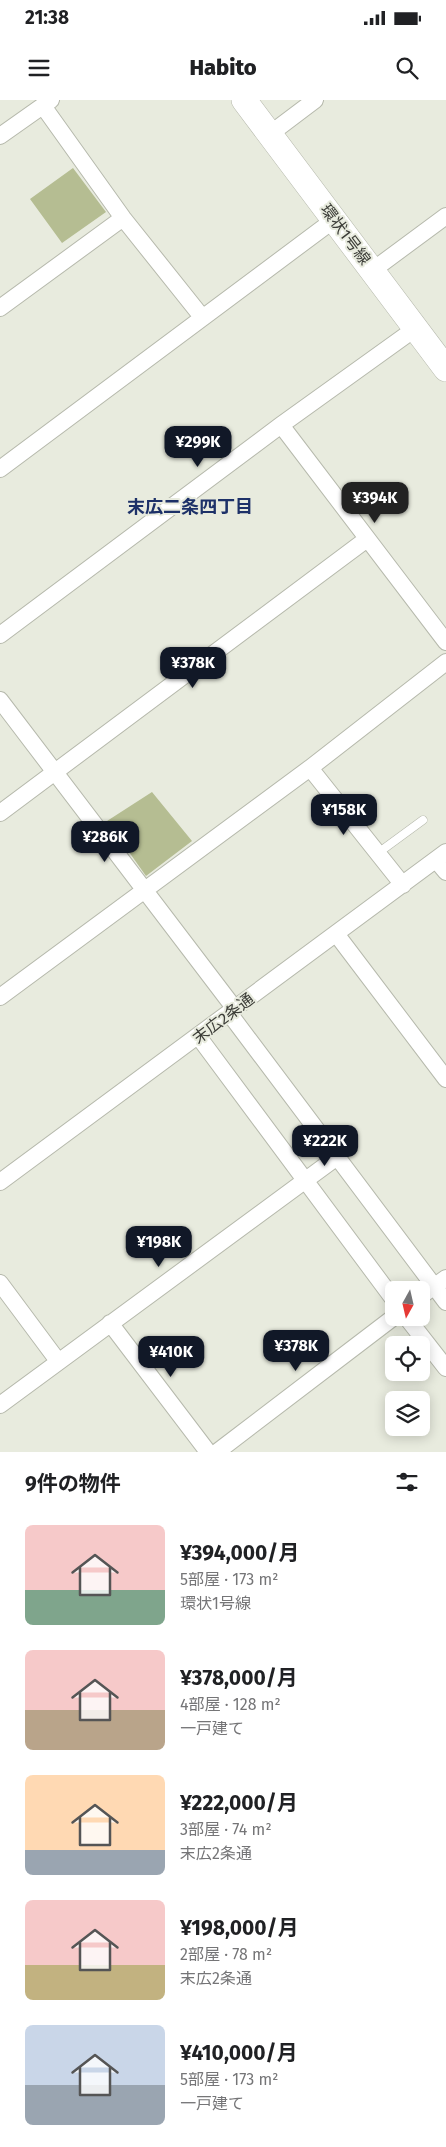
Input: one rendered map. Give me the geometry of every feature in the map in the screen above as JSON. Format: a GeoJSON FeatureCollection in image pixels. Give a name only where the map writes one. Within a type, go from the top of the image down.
{"type":"FeatureCollection","features":[{"type":"Feature","properties":{"kind":"main road","name":"環状1号線"},"geometry":{"type":"LineString","coordinates":[[244,100],[446,369]]}},
{"type":"Feature","properties":{"kind":"street"},"geometry":{"type":"LineString","coordinates":[[270,134],[315,100]]}},
{"type":"Feature","properties":{"kind":"street"},"geometry":{"type":"LineString","coordinates":[[0,136],[47,103],[123,218],[202,317]]}},
{"type":"Feature","properties":{"kind":"street"},"geometry":{"type":"LineString","coordinates":[[373,270],[446,216]]}},
{"type":"Feature","properties":{"kind":"street"},"geometry":{"type":"LineString","coordinates":[[0,308],[123,218]]}},
{"type":"Feature","properties":{"kind":"street"},"geometry":{"type":"LineString","coordinates":[[0,469],[335,219]]}},
{"type":"Feature","properties":{"kind":"street"},"geometry":{"type":"LineString","coordinates":[[0,635],[280,425],[416,328]]}},
{"type":"Feature","properties":{"kind":"street"},"geometry":{"type":"LineString","coordinates":[[280,425],[446,642]]}},
{"type":"Feature","properties":{"kind":"street"},"geometry":{"type":"LineString","coordinates":[[0,813],[367,539]]}},
{"type":"Feature","properties":{"kind":"street"},"geometry":{"type":"LineString","coordinates":[[2,992],[310,768],[446,662]]}},
{"type":"Feature","properties":{"kind":"street"},"geometry":{"type":"LineString","coordinates":[[0,700],[145,889],[337,1157],[446,1302]]}},
{"type":"Feature","properties":{"kind":"street"},"geometry":{"type":"LineString","coordinates":[[310,768],[403,885]]}},
{"type":"Feature","properties":{"kind":"street","name":"末広2条通"},"geometry":{"type":"LineString","coordinates":[[0,1182],[403,885],[443,861]]}},
{"type":"Feature","properties":{"kind":"street"},"geometry":{"type":"LineString","coordinates":[[337,934],[446,1079]]}},
{"type":"Feature","properties":{"kind":"street"},"geometry":{"type":"LineString","coordinates":[[198,1036],[303,1181],[385,1288]]}},
{"type":"Feature","properties":{"kind":"street"},"geometry":{"type":"LineString","coordinates":[[0,1406],[58,1361],[337,1157]]}},
{"type":"Feature","properties":{"kind":"street"},"geometry":{"type":"LineString","coordinates":[[0,1283],[58,1361]]}},
{"type":"Feature","properties":{"kind":"street"},"geometry":{"type":"LineString","coordinates":[[110,1323],[208,1452]]}},
{"type":"Feature","properties":{"kind":"street"},"geometry":{"type":"LineString","coordinates":[[217,1452],[385,1323]]}},
{"type":"Feature","properties":{"kind":"street"},"geometry":{"type":"LineString","coordinates":[[413,1326],[446,1368]]}},
{"type":"Feature","properties":{"kind":"lane"},"geometry":{"type":"LineString","coordinates":[[378,853],[423,820]]}},
{"type":"Feature","properties":{"kind":"green space"},"geometry":{"type":"Polygon","coordinates":[[[73,168],[106,212],[62,243],[30,199],[73,168]]]}},
{"type":"Feature","properties":{"kind":"green space"},"geometry":{"type":"Polygon","coordinates":[[[152,792],[192,841],[146,876],[107,821],[152,792]]]}},
{"type":"Feature","properties":{"kind":"district","name":"末広二条四丁目"},"geometry":{"type":"Point","coordinates":[190,507]}}]}
